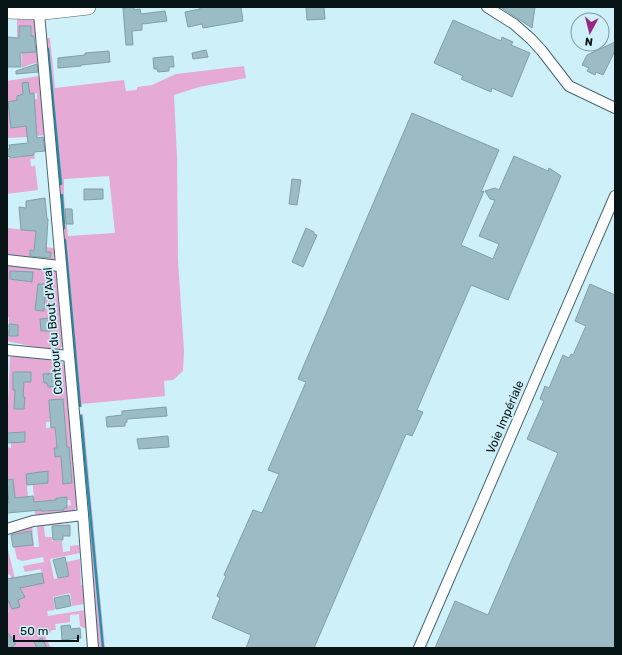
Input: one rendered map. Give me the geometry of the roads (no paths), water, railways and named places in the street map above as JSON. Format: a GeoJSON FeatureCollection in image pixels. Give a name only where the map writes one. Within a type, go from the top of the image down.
{"type":"FeatureCollection","features":[{"type":"Feature","properties":{"kind":"main road"},"geometry":{"type":"LineString","coordinates":[[7,11],[39,13],[88,7]]}},
{"type":"Feature","properties":{"kind":"street"},"geometry":{"type":"LineString","coordinates":[[487,7],[514,24],[537,45],[569,86],[615,108]]}},
{"type":"Feature","properties":{"kind":"street","name":"Contour du Bout d'Aval"},"geometry":{"type":"LineString","coordinates":[[39,13],[83,515],[93,648]]}},
{"type":"Feature","properties":{"kind":"street","name":"Voie Impériale"},"geometry":{"type":"LineString","coordinates":[[419,648],[615,196]]}},
{"type":"Feature","properties":{"kind":"street"},"geometry":{"type":"LineString","coordinates":[[7,260],[60,266]]}},
{"type":"Feature","properties":{"kind":"street"},"geometry":{"type":"LineString","coordinates":[[7,350],[69,356]]}},
{"type":"Feature","properties":{"kind":"street"},"geometry":{"type":"LineString","coordinates":[[7,529],[33,521],[83,515]]}},
{"type":"Feature","properties":{"kind":"waterway"},"geometry":{"type":"LineString","coordinates":[[48,49],[61,184]]}},
{"type":"Feature","properties":{"kind":"waterway"},"geometry":{"type":"LineString","coordinates":[[62,195],[64,228]]}},
{"type":"Feature","properties":{"kind":"waterway"},"geometry":{"type":"LineString","coordinates":[[65,240],[80,406]]}},
{"type":"Feature","properties":{"kind":"waterway"},"geometry":{"type":"LineString","coordinates":[[81,416],[103,648]]}}]}
